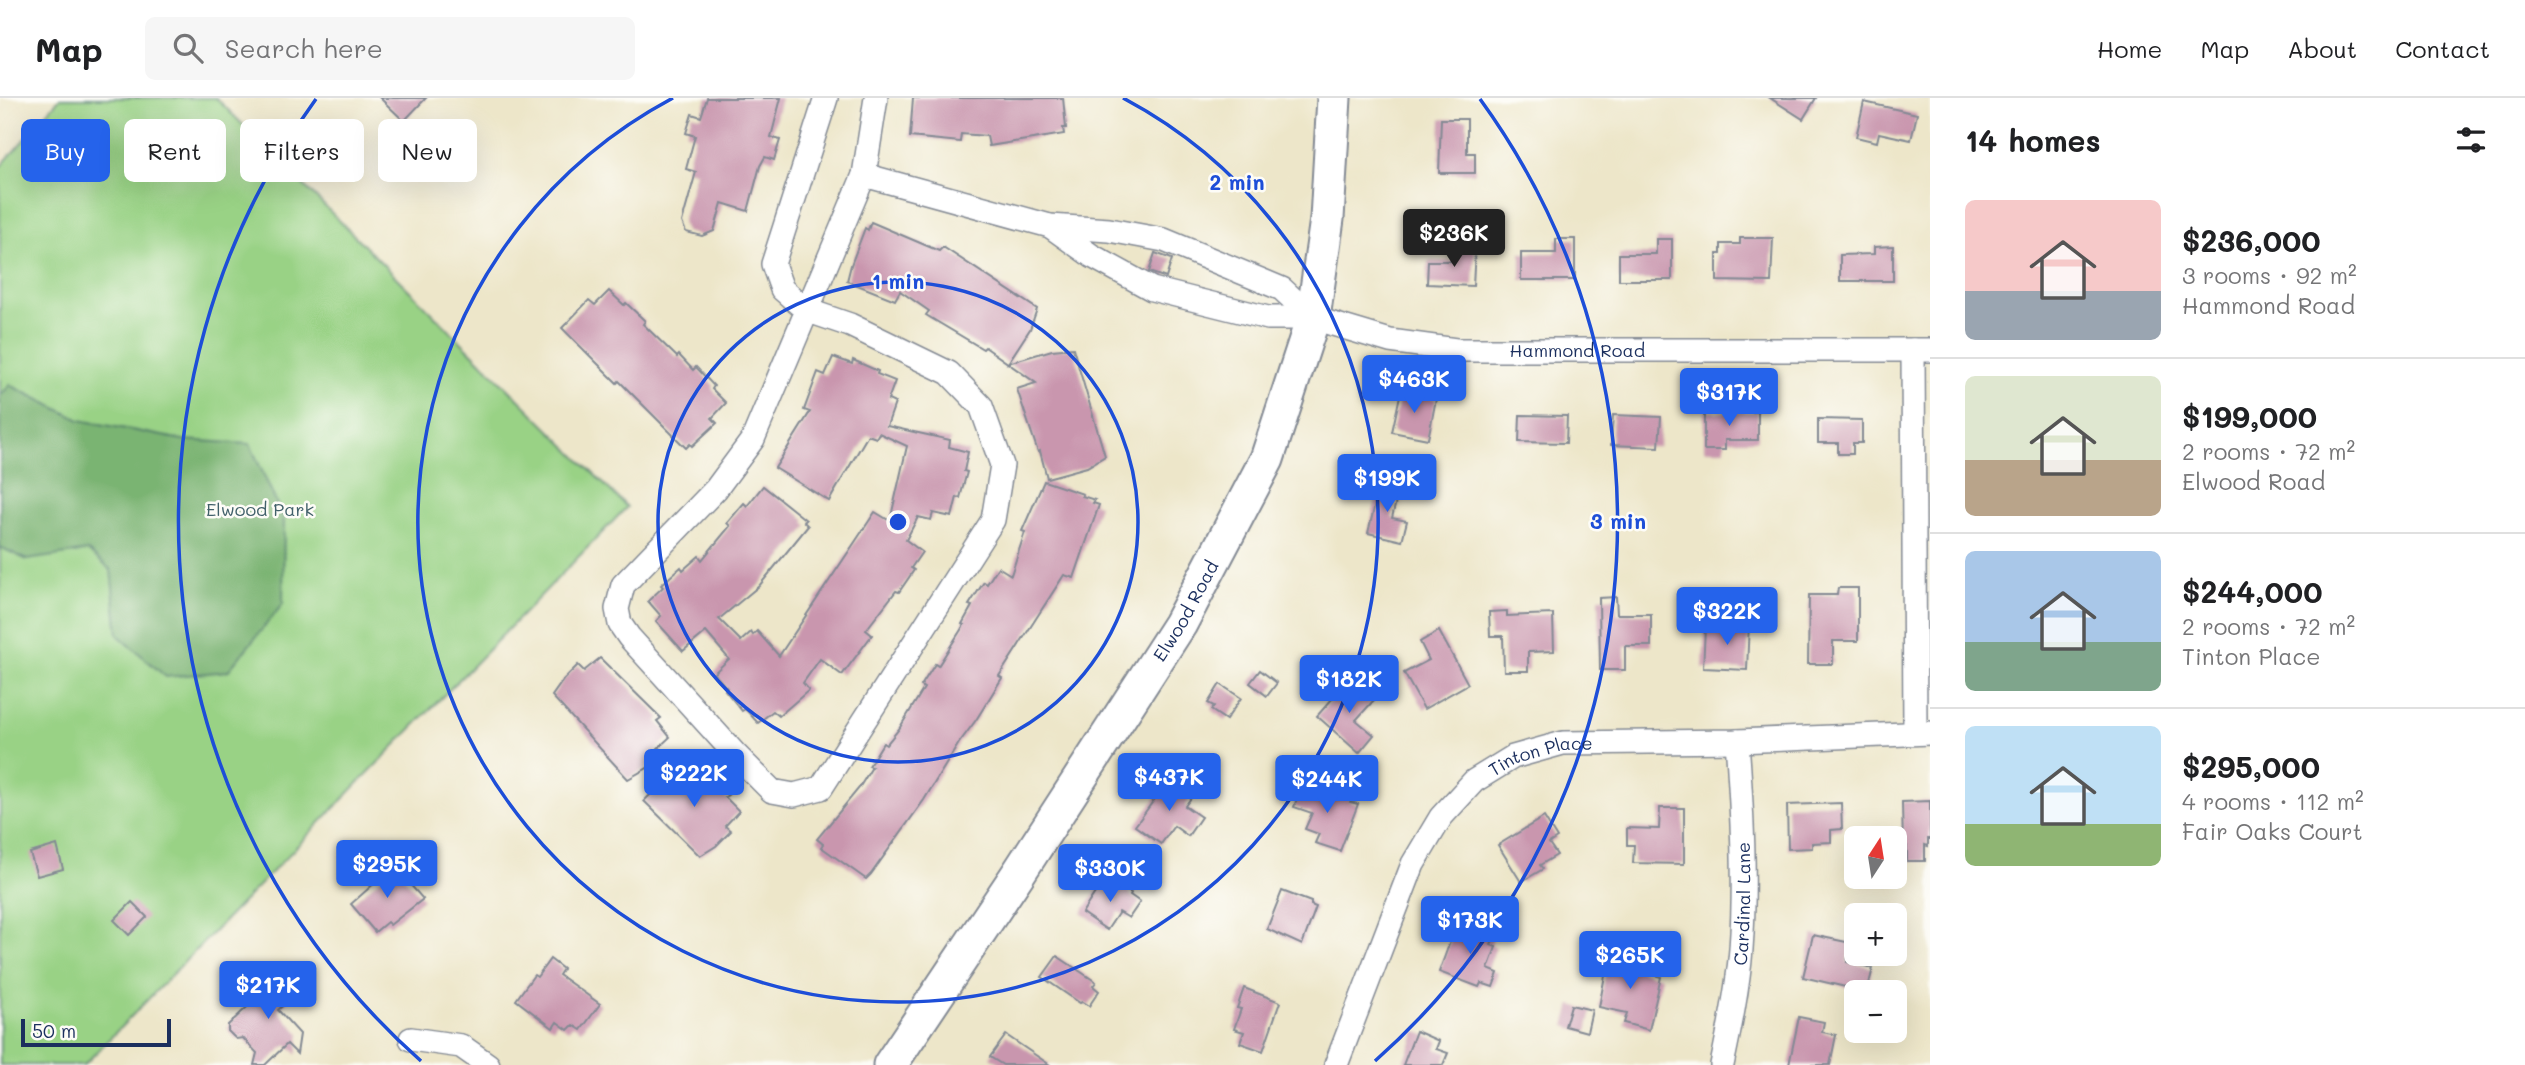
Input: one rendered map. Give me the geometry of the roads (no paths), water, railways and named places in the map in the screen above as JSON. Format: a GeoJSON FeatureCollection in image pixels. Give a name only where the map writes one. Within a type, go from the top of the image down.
{"type":"FeatureCollection","features":[{"type":"Feature","properties":{"kind":"main road","name":"Elwood Road"},"geometry":{"type":"LineString","coordinates":[[890,1065],[1180,624],[1267,459],[1313,318],[1327,219],[1334,98]]}},
{"type":"Feature","properties":{"kind":"street"},"geometry":{"type":"LineString","coordinates":[[826,98],[773,264],[782,289],[806,310],[850,325],[948,373],[981,406],[1002,465],[993,520],[821,788],[794,795],[772,791],[736,755],[629,637],[620,624],[617,609],[623,585],[716,489],[753,439],[806,310],[864,175],[876,98]]}},
{"type":"Feature","properties":{"kind":"street"},"geometry":{"type":"LineString","coordinates":[[864,175],[1050,226],[1110,230],[1164,240],[1282,289],[1313,318]]}},
{"type":"Feature","properties":{"kind":"street"},"geometry":{"type":"LineString","coordinates":[[1050,226],[1092,256],[1152,289],[1268,318],[1313,318]]}},
{"type":"Feature","properties":{"kind":"street","name":"Hammond Road"},"geometry":{"type":"LineString","coordinates":[[1313,318],[1390,341],[1456,350],[1922,350]]}},
{"type":"Feature","properties":{"kind":"street"},"geometry":{"type":"LineString","coordinates":[[1922,350],[1922,733]]}},
{"type":"Feature","properties":{"kind":"street","name":"Tinton Place"},"geometry":{"type":"LineString","coordinates":[[1336,1065],[1413,864],[1441,817],[1474,781],[1513,757],[1563,743],[1737,741],[1922,733]]}},
{"type":"Feature","properties":{"kind":"street","name":"Cardinal Lane"},"geometry":{"type":"LineString","coordinates":[[1722,1065],[1734,1005],[1741,948],[1742,812],[1737,741]]}},
{"type":"Feature","properties":{"kind":"street"},"geometry":{"type":"LineString","coordinates":[[411,1039],[461,1046],[488,1065]]}},
{"type":"Feature","properties":{"kind":"park label","name":"Elwood Park"},"geometry":{"type":"Point","coordinates":[260,509]}}]}
